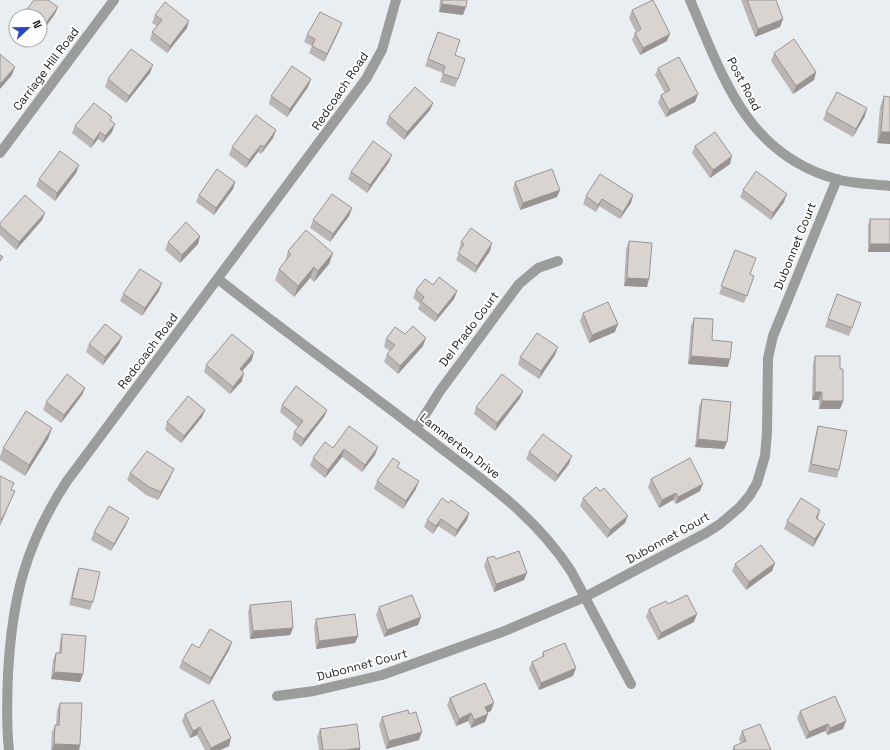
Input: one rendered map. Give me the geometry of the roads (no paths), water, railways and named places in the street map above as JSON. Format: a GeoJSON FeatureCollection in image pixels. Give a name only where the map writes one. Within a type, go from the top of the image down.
{"type":"FeatureCollection","features":[{"type":"Feature","properties":{"kind":"street","name":"Carriage Hill Road"},"geometry":{"type":"LineString","coordinates":[[1,150],[114,0]]}},
{"type":"Feature","properties":{"kind":"street","name":"Redcoach Road"},"geometry":{"type":"LineString","coordinates":[[8,750],[7,696],[13,611],[29,556],[41,526],[68,481],[369,74],[388,35],[396,0]]}},
{"type":"Feature","properties":{"kind":"street","name":"Post Road"},"geometry":{"type":"LineString","coordinates":[[690,0],[731,91],[751,124],[782,154],[811,170],[837,179],[890,186]]}},
{"type":"Feature","properties":{"kind":"street","name":"Dubonnet Court"},"geometry":{"type":"LineString","coordinates":[[277,696],[314,691],[382,675],[502,632],[585,597],[706,533],[732,515],[750,495],[757,482],[765,456],[768,433],[768,358],[773,336],[837,179]]}},
{"type":"Feature","properties":{"kind":"street","name":"Del Prado Court"},"geometry":{"type":"LineString","coordinates":[[416,428],[440,391],[520,284],[538,268],[558,260]]}},
{"type":"Feature","properties":{"kind":"street","name":"Lammerton Drive"},"geometry":{"type":"LineString","coordinates":[[218,279],[416,428],[528,518],[559,553],[585,597],[631,684]]}}]}
